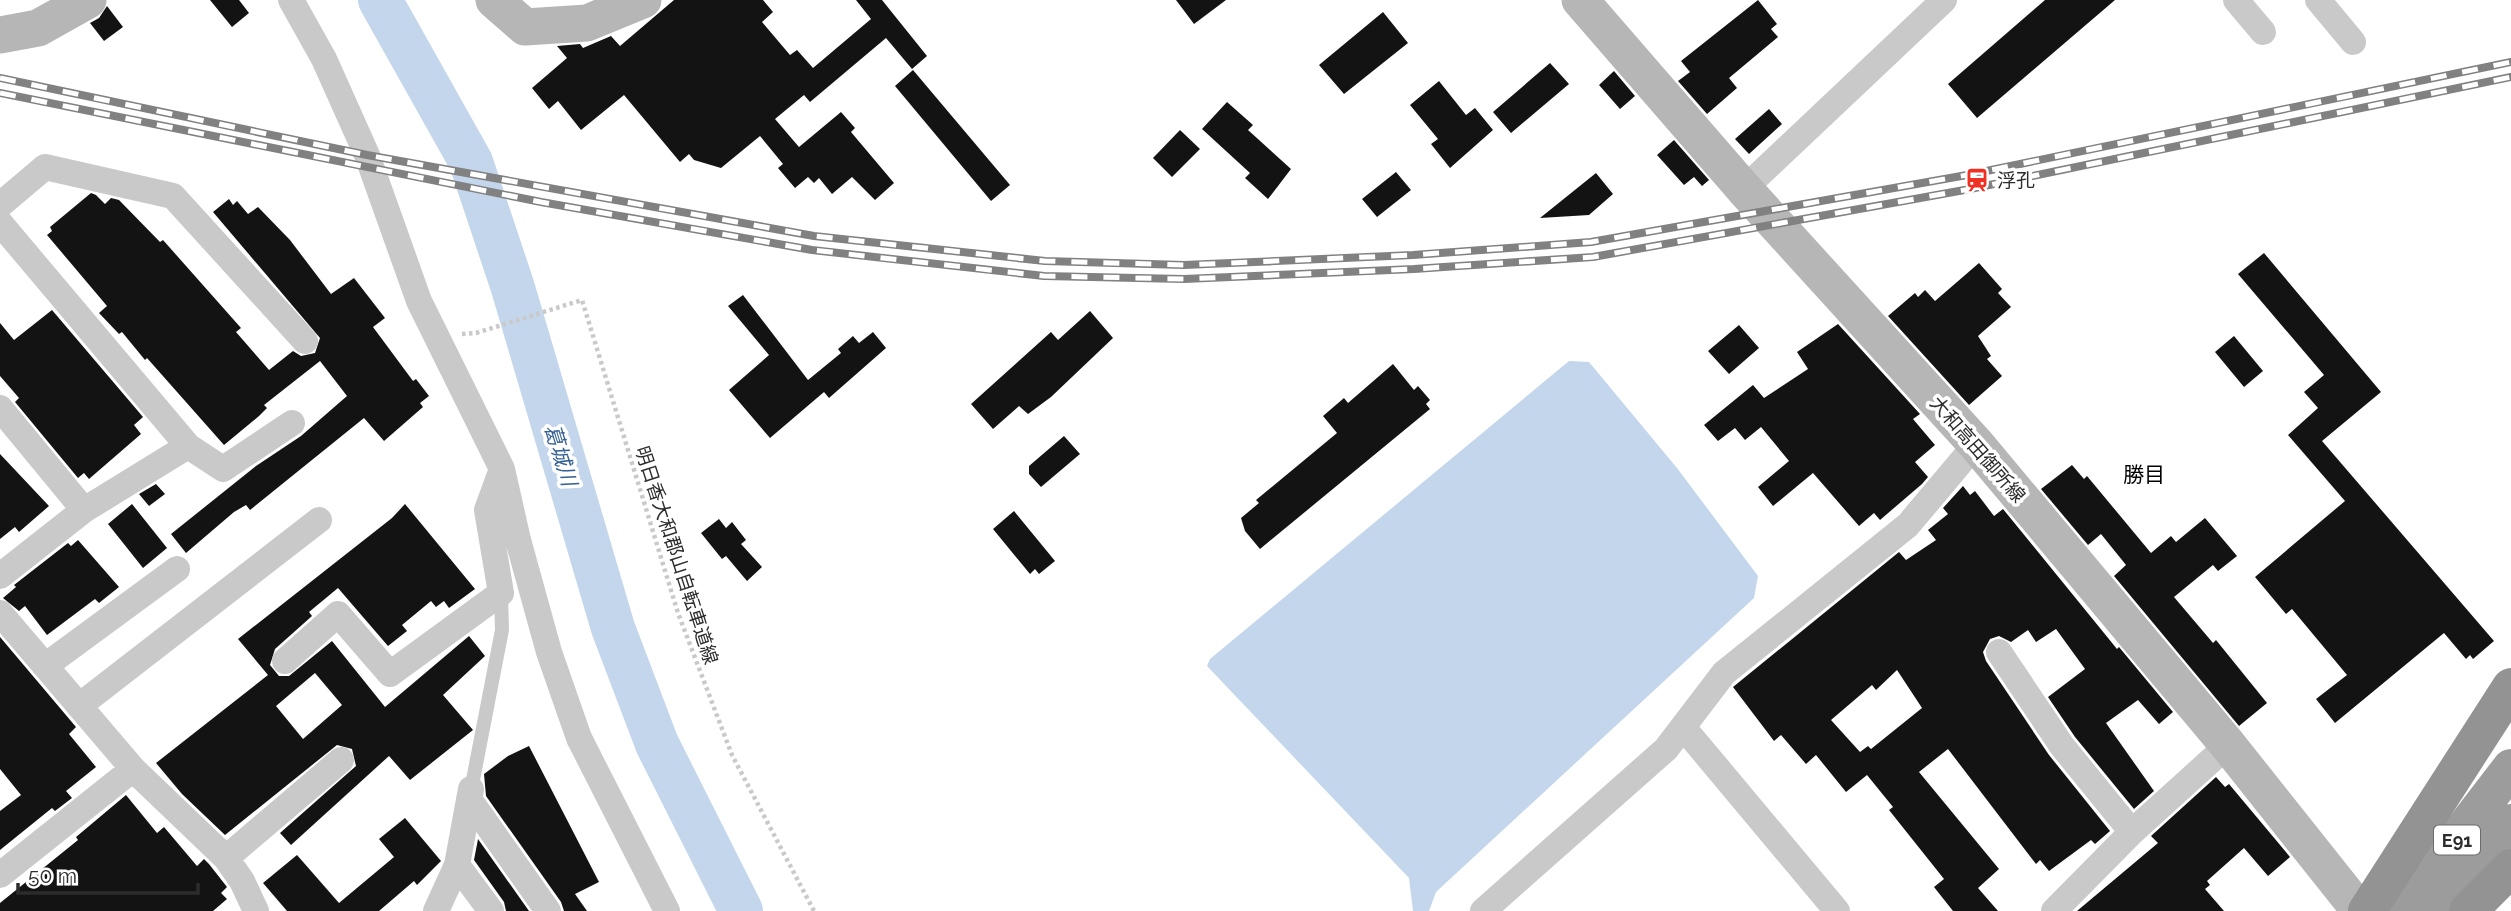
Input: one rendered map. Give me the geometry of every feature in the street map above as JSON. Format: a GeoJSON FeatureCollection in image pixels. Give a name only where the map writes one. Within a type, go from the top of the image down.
{"type":"FeatureCollection","features":[{"type":"Feature","properties":{"kind":"highway"},"geometry":{"type":"LineString","coordinates":[[2354,908],[2511,687]]}},
{"type":"Feature","properties":{"kind":"highway","name":"E91"},"geometry":{"type":"LineString","coordinates":[[2402,911],[2511,768]]}},
{"type":"Feature","properties":{"kind":"highway","name":"E91"},"geometry":{"type":"LineString","coordinates":[[2443,911],[2511,823]]}},
{"type":"Feature","properties":{"kind":"highway"},"geometry":{"type":"LineString","coordinates":[[2469,911],[2511,868]]}},
{"type":"Feature","properties":{"kind":"main road"},"geometry":{"type":"LineString","coordinates":[[0,35],[38,28],[88,0]]}},
{"type":"Feature","properties":{"kind":"main road"},"geometry":{"type":"LineString","coordinates":[[494,0],[525,27],[587,23],[643,0]]}},
{"type":"Feature","properties":{"kind":"main road","name":"大和高田御所線"},"geometry":{"type":"LineString","coordinates":[[1580,0],[1744,189],[1976,444],[2228,745],[2354,908]]}},
{"type":"Feature","properties":{"kind":"street"},"geometry":{"type":"LineString","coordinates":[[291,0],[324,59],[367,155],[419,301],[502,469],[549,652],[579,738],[667,911]]}},
{"type":"Feature","properties":{"kind":"street"},"geometry":{"type":"LineString","coordinates":[[1744,189],[1944,0]]}},
{"type":"Feature","properties":{"kind":"street"},"geometry":{"type":"LineString","coordinates":[[2235,0],[2263,32]]}},
{"type":"Feature","properties":{"kind":"street"},"geometry":{"type":"LineString","coordinates":[[2318,0],[2353,42]]}},
{"type":"Feature","properties":{"kind":"street"},"geometry":{"type":"LineString","coordinates":[[0,205],[45,167],[173,196],[305,341]]}},
{"type":"Feature","properties":{"kind":"street"},"geometry":{"type":"LineString","coordinates":[[0,223],[188,446],[223,469],[292,423]]}},
{"type":"Feature","properties":{"kind":"street"},"geometry":{"type":"LineString","coordinates":[[0,408],[84,510]]}},
{"type":"Feature","properties":{"kind":"street"},"geometry":{"type":"LineString","coordinates":[[1483,911],[1666,749],[1724,673],[1908,525],[1976,444]]}},
{"type":"Feature","properties":{"kind":"street"},"geometry":{"type":"LineString","coordinates":[[0,576],[84,510],[188,446]]}},
{"type":"Feature","properties":{"kind":"street"},"geometry":{"type":"LineString","coordinates":[[285,662],[338,614],[390,674],[501,593],[487,510],[502,469]]}},
{"type":"Feature","properties":{"kind":"street"},"geometry":{"type":"LineString","coordinates":[[79,706],[319,520]]}},
{"type":"Feature","properties":{"kind":"street"},"geometry":{"type":"LineString","coordinates":[[45,666],[177,569]]}},
{"type":"Feature","properties":{"kind":"street"},"geometry":{"type":"LineString","coordinates":[[0,613],[133,769],[226,858],[248,907]]}},
{"type":"Feature","properties":{"kind":"street"},"geometry":{"type":"LineString","coordinates":[[1999,652],[2062,746],[2132,832]]}},
{"type":"Feature","properties":{"kind":"street"},"geometry":{"type":"LineString","coordinates":[[2354,908],[2382,859],[2511,672]]}},
{"type":"Feature","properties":{"kind":"street"},"geometry":{"type":"LineString","coordinates":[[2382,859],[2475,763],[2511,715]]}},
{"type":"Feature","properties":{"kind":"street"},"geometry":{"type":"LineString","coordinates":[[1683,727],[1837,911]]}},
{"type":"Feature","properties":{"kind":"street"},"geometry":{"type":"LineString","coordinates":[[2054,911],[2132,832],[2228,745]]}},
{"type":"Feature","properties":{"kind":"street"},"geometry":{"type":"LineString","coordinates":[[226,858],[341,760]]}},
{"type":"Feature","properties":{"kind":"street"},"geometry":{"type":"LineString","coordinates":[[0,875],[133,769]]}},
{"type":"Feature","properties":{"kind":"street"},"geometry":{"type":"LineString","coordinates":[[436,911],[457,864],[471,792]]}},
{"type":"Feature","properties":{"kind":"street"},"geometry":{"type":"LineString","coordinates":[[471,792],[548,911]]}},
{"type":"Feature","properties":{"kind":"street"},"geometry":{"type":"LineString","coordinates":[[2511,800],[2494,830],[2494,840],[2511,887]]}},
{"type":"Feature","properties":{"kind":"street"},"geometry":{"type":"LineString","coordinates":[[457,864],[491,911]]}},
{"type":"Feature","properties":{"kind":"lane"},"geometry":{"type":"LineString","coordinates":[[471,792],[502,630],[501,593]]}},
{"type":"Feature","properties":{"kind":"path","name":"明日香大和郡山自転車道線"},"geometry":{"type":"LineString","coordinates":[[476,333],[565,303],[582,300],[678,613],[732,755],[814,911]]}},
{"type":"Feature","properties":{"kind":"water"},"geometry":{"type":"Polygon","coordinates":[[[1569,361],[1589,362],[1677,468],[1758,576],[1754,598],[1436,892],[1429,911],[1413,911],[1409,878],[1207,666],[1210,659],[1569,361]]]}},
{"type":"Feature","properties":{"kind":"building"},"geometry":{"type":"Polygon","coordinates":[[[210,0],[239,0],[249,13],[232,27],[210,0]]]}},
{"type":"Feature","properties":{"kind":"building"},"geometry":{"type":"Polygon","coordinates":[[[674,0],[763,0],[773,12],[762,22],[790,55],[797,50],[813,68],[871,19],[856,0],[882,0],[927,56],[912,69],[886,38],[810,102],[804,95],[775,119],[799,147],[841,112],[855,128],[851,132],[894,183],[875,200],[852,177],[832,194],[819,178],[814,183],[808,177],[795,188],[778,168],[783,164],[760,136],[721,168],[694,160],[689,154],[680,162],[624,95],[581,130],[558,101],[549,109],[532,88],[567,58],[557,46],[580,44],[583,48],[611,36],[620,46],[674,0]]]}},
{"type":"Feature","properties":{"kind":"building"},"geometry":{"type":"Polygon","coordinates":[[[1176,0],[1226,0],[1194,24],[1176,0]]]}},
{"type":"Feature","properties":{"kind":"building"},"geometry":{"type":"Polygon","coordinates":[[[1758,0],[1777,24],[1771,29],[1778,37],[1729,78],[1737,88],[1707,114],[1678,81],[1690,72],[1681,61],[1758,0]]]}},
{"type":"Feature","properties":{"kind":"building"},"geometry":{"type":"Polygon","coordinates":[[[2045,0],[2115,0],[1977,118],[1948,84],[2045,0]]]}},
{"type":"Feature","properties":{"kind":"building"},"geometry":{"type":"Polygon","coordinates":[[[107,6],[123,27],[104,41],[90,23],[99,18],[107,6]]]}},
{"type":"Feature","properties":{"kind":"building"},"geometry":{"type":"Polygon","coordinates":[[[1383,12],[1408,43],[1344,94],[1319,65],[1383,12]]]}},
{"type":"Feature","properties":{"kind":"building"},"geometry":{"type":"Polygon","coordinates":[[[1550,63],[1569,84],[1511,133],[1493,112],[1550,63]]]}},
{"type":"Feature","properties":{"kind":"building"},"geometry":{"type":"Polygon","coordinates":[[[913,70],[1010,185],[991,201],[895,86],[913,70]]]}},
{"type":"Feature","properties":{"kind":"building"},"geometry":{"type":"Polygon","coordinates":[[[1614,71],[1635,96],[1620,109],[1599,85],[1614,71]]]}},
{"type":"Feature","properties":{"kind":"building"},"geometry":{"type":"Polygon","coordinates":[[[1439,81],[1466,115],[1475,108],[1493,130],[1450,168],[1431,144],[1438,139],[1410,105],[1439,81]]]}},
{"type":"Feature","properties":{"kind":"building"},"geometry":{"type":"Polygon","coordinates":[[[1227,102],[1253,125],[1248,130],[1291,169],[1268,199],[1245,178],[1250,173],[1202,129],[1227,102]]]}},
{"type":"Feature","properties":{"kind":"building"},"geometry":{"type":"Polygon","coordinates":[[[1769,109],[1782,124],[1749,154],[1735,139],[1769,109]]]}},
{"type":"Feature","properties":{"kind":"building"},"geometry":{"type":"Polygon","coordinates":[[[1180,130],[1200,149],[1172,177],[1153,158],[1180,130]]]}},
{"type":"Feature","properties":{"kind":"building"},"geometry":{"type":"Polygon","coordinates":[[[1674,140],[1709,180],[1702,186],[1694,177],[1684,185],[1657,155],[1674,140]]]}},
{"type":"Feature","properties":{"kind":"building"},"geometry":{"type":"Polygon","coordinates":[[[1396,172],[1411,190],[1377,217],[1362,199],[1396,172]]]}},
{"type":"Feature","properties":{"kind":"building"},"geometry":{"type":"Polygon","coordinates":[[[1596,173],[1613,194],[1589,215],[1540,218],[1596,173]]]}},
{"type":"Feature","properties":{"kind":"building"},"geometry":{"type":"Polygon","coordinates":[[[91,193],[105,204],[111,198],[119,200],[160,242],[163,240],[241,328],[236,332],[269,370],[293,351],[301,356],[315,353],[320,338],[213,212],[229,199],[233,205],[237,201],[248,214],[258,207],[290,240],[331,294],[354,278],[385,318],[373,327],[413,381],[416,379],[429,396],[420,403],[423,407],[384,441],[364,418],[250,510],[246,505],[234,512],[186,553],[171,534],[256,466],[301,436],[347,396],[320,361],[264,405],[267,408],[259,416],[224,445],[147,358],[145,360],[122,332],[119,334],[99,313],[107,306],[47,235],[52,231],[50,227],[91,193]]]}},
{"type":"Feature","properties":{"kind":"building"},"geometry":{"type":"Polygon","coordinates":[[[2264,253],[2381,392],[2322,441],[2494,641],[2473,659],[2470,655],[2466,659],[2444,633],[2335,723],[2316,699],[2347,675],[2292,609],[2286,614],[2255,577],[2345,501],[2288,435],[2318,408],[2304,392],[2324,375],[2238,274],[2264,253]]]}},
{"type":"Feature","properties":{"kind":"building"},"geometry":{"type":"Polygon","coordinates":[[[1979,263],[2002,289],[1998,293],[2011,307],[1978,336],[1991,356],[1987,359],[2002,376],[1969,405],[1888,316],[1915,293],[1918,297],[1925,290],[1935,301],[1979,263]]]}},
{"type":"Feature","properties":{"kind":"building"},"geometry":{"type":"Polygon","coordinates":[[[743,295],[808,380],[841,353],[838,349],[853,336],[859,343],[873,332],[886,348],[829,398],[824,392],[770,438],[729,390],[769,355],[728,306],[743,295]]]}},
{"type":"Feature","properties":{"kind":"building"},"geometry":{"type":"Polygon","coordinates":[[[52,310],[143,417],[134,425],[141,434],[89,479],[84,473],[78,478],[15,402],[19,398],[0,376],[0,323],[14,340],[52,310]]]}},
{"type":"Feature","properties":{"kind":"building"},"geometry":{"type":"Polygon","coordinates":[[[1090,311],[1113,338],[1051,397],[1028,414],[1019,406],[993,429],[971,404],[1051,332],[1058,340],[1090,311]]]}},
{"type":"Feature","properties":{"kind":"building"},"geometry":{"type":"Polygon","coordinates":[[[1838,324],[1920,414],[1913,419],[1935,445],[1915,462],[1928,477],[1922,484],[1880,520],[1874,513],[1859,526],[1813,473],[1773,506],[1758,487],[1789,461],[1761,427],[1745,440],[1735,428],[1718,441],[1704,425],[1753,385],[1764,398],[1808,369],[1797,352],[1838,324]]]}},
{"type":"Feature","properties":{"kind":"building"},"geometry":{"type":"Polygon","coordinates":[[[1739,325],[1759,348],[1729,374],[1708,351],[1739,325]]]}},
{"type":"Feature","properties":{"kind":"building"},"geometry":{"type":"Polygon","coordinates":[[[2234,336],[2263,371],[2244,387],[2215,352],[2234,336]]]}},
{"type":"Feature","properties":{"kind":"building"},"geometry":{"type":"Polygon","coordinates":[[[1393,364],[1414,390],[1418,386],[1430,400],[1426,404],[1430,409],[1260,549],[1245,531],[1241,518],[1259,503],[1256,500],[1337,433],[1323,416],[1344,398],[1348,403],[1393,364]]]}},
{"type":"Feature","properties":{"kind":"building"},"geometry":{"type":"Polygon","coordinates":[[[1064,436],[1080,454],[1041,487],[1029,474],[1029,466],[1064,436]]]}},
{"type":"Feature","properties":{"kind":"building"},"geometry":{"type":"Polygon","coordinates":[[[0,454],[49,506],[19,532],[15,527],[0,539],[0,454]]]}},
{"type":"Feature","properties":{"kind":"building"},"geometry":{"type":"Polygon","coordinates":[[[2072,465],[2084,479],[2087,476],[2151,553],[2171,536],[2176,542],[2205,518],[2237,556],[2218,571],[2213,565],[2174,597],[2213,643],[2216,640],[2267,703],[2239,726],[2114,576],[2126,565],[2101,534],[2088,545],[2041,489],[2072,465]]]}},
{"type":"Feature","properties":{"kind":"building"},"geometry":{"type":"Polygon","coordinates":[[[156,484],[165,494],[149,506],[139,494],[156,484]]]}},
{"type":"Feature","properties":{"kind":"building"},"geometry":{"type":"Polygon","coordinates":[[[1963,486],[1970,495],[1975,491],[1994,516],[2003,509],[2117,649],[2119,647],[2173,712],[2159,724],[2138,700],[2106,723],[2154,791],[2134,809],[2075,737],[2048,697],[2085,669],[2056,629],[2036,642],[2028,630],[2011,642],[1999,636],[1990,639],[1983,652],[1986,661],[2049,755],[2110,831],[2095,844],[2091,840],[2049,871],[2040,860],[2036,864],[1948,749],[1919,772],[1999,869],[1978,888],[1998,911],[1953,911],[1934,887],[1944,879],[1889,810],[1893,807],[1867,775],[1846,792],[1816,755],[1806,764],[1781,735],[1774,741],[1733,687],[1899,552],[1906,560],[1936,540],[1928,530],[1948,514],[1943,508],[1963,486]],[[1897,670],[1876,690],[1872,685],[1831,720],[1860,752],[1868,746],[1871,749],[1922,708],[1897,670]]]}},
{"type":"Feature","properties":{"kind":"building"},"geometry":{"type":"Polygon","coordinates":[[[132,504],[167,548],[143,568],[108,524],[132,504]]]}},
{"type":"Feature","properties":{"kind":"building"},"geometry":{"type":"Polygon","coordinates":[[[405,504],[475,589],[449,608],[444,601],[436,607],[431,601],[402,625],[407,631],[388,646],[338,588],[309,612],[312,616],[275,649],[270,665],[279,676],[289,676],[332,641],[385,707],[469,636],[485,656],[443,695],[473,730],[410,780],[389,756],[291,845],[280,833],[356,766],[352,749],[337,745],[225,835],[182,794],[156,763],[268,675],[238,639],[392,518],[405,504]],[[315,673],[276,706],[303,739],[342,705],[315,673]]]}},
{"type":"Feature","properties":{"kind":"building"},"geometry":{"type":"Polygon","coordinates":[[[1014,511],[1055,561],[1039,574],[1035,569],[1030,574],[993,529],[1014,511]]]}},
{"type":"Feature","properties":{"kind":"building"},"geometry":{"type":"Polygon","coordinates":[[[719,519],[726,528],[732,522],[746,540],[741,544],[762,567],[747,581],[726,556],[722,559],[701,533],[719,519]]]}},
{"type":"Feature","properties":{"kind":"building"},"geometry":{"type":"Polygon","coordinates":[[[78,540],[119,587],[99,603],[95,599],[47,635],[25,606],[19,611],[3,598],[16,587],[14,585],[68,543],[71,546],[78,540]]]}},
{"type":"Feature","properties":{"kind":"building"},"geometry":{"type":"Polygon","coordinates":[[[0,637],[76,727],[69,734],[96,767],[66,791],[72,798],[55,811],[52,808],[0,850],[0,811],[21,795],[0,769],[0,637]]]}},
{"type":"Feature","properties":{"kind":"building"},"geometry":{"type":"Polygon","coordinates":[[[529,746],[599,882],[575,894],[587,911],[564,911],[561,902],[486,796],[484,774],[508,756],[529,746]]]}},
{"type":"Feature","properties":{"kind":"building"},"geometry":{"type":"Polygon","coordinates":[[[2216,777],[2225,787],[2229,784],[2290,857],[2268,876],[2244,848],[2207,881],[2210,885],[2205,889],[2224,911],[2077,911],[2158,843],[2151,836],[2216,777]]]}},
{"type":"Feature","properties":{"kind":"building"},"geometry":{"type":"Polygon","coordinates":[[[126,795],[157,833],[164,827],[197,866],[204,859],[209,864],[227,887],[221,893],[227,899],[213,911],[0,911],[0,903],[78,840],[76,837],[126,795]]]}},
{"type":"Feature","properties":{"kind":"building"},"geometry":{"type":"Polygon","coordinates":[[[405,818],[441,861],[417,885],[414,881],[379,911],[287,911],[263,883],[297,855],[339,903],[394,857],[379,839],[405,818]]]}},
{"type":"Feature","properties":{"kind":"building"},"geometry":{"type":"Polygon","coordinates":[[[478,839],[529,911],[506,911],[504,902],[474,860],[478,839]]]}},
{"type":"Feature","properties":{"kind":"waterway","name":"葛城川"},"geometry":{"type":"LineString","coordinates":[[380,0],[471,162],[513,288],[613,628],[657,744],[741,911]]}},
{"type":"Feature","properties":{"kind":"railway"},"geometry":{"type":"LineString","coordinates":[[0,78],[367,155],[814,236],[1045,261],[1184,265],[1413,255],[1591,242],[1967,175],[2511,62]]}},
{"type":"Feature","properties":{"kind":"railway"},"geometry":{"type":"LineString","coordinates":[[0,93],[541,202],[812,250],[1044,276],[1184,279],[1414,269],[1593,257],[1970,189],[2511,77]]}},
{"type":"Feature","properties":{"kind":"place","name":"浮孔"},"geometry":{"type":"Point","coordinates":[1977,180]}},
{"type":"Feature","properties":{"kind":"district","name":"勝目"},"geometry":{"type":"Point","coordinates":[2144,474]}}]}
